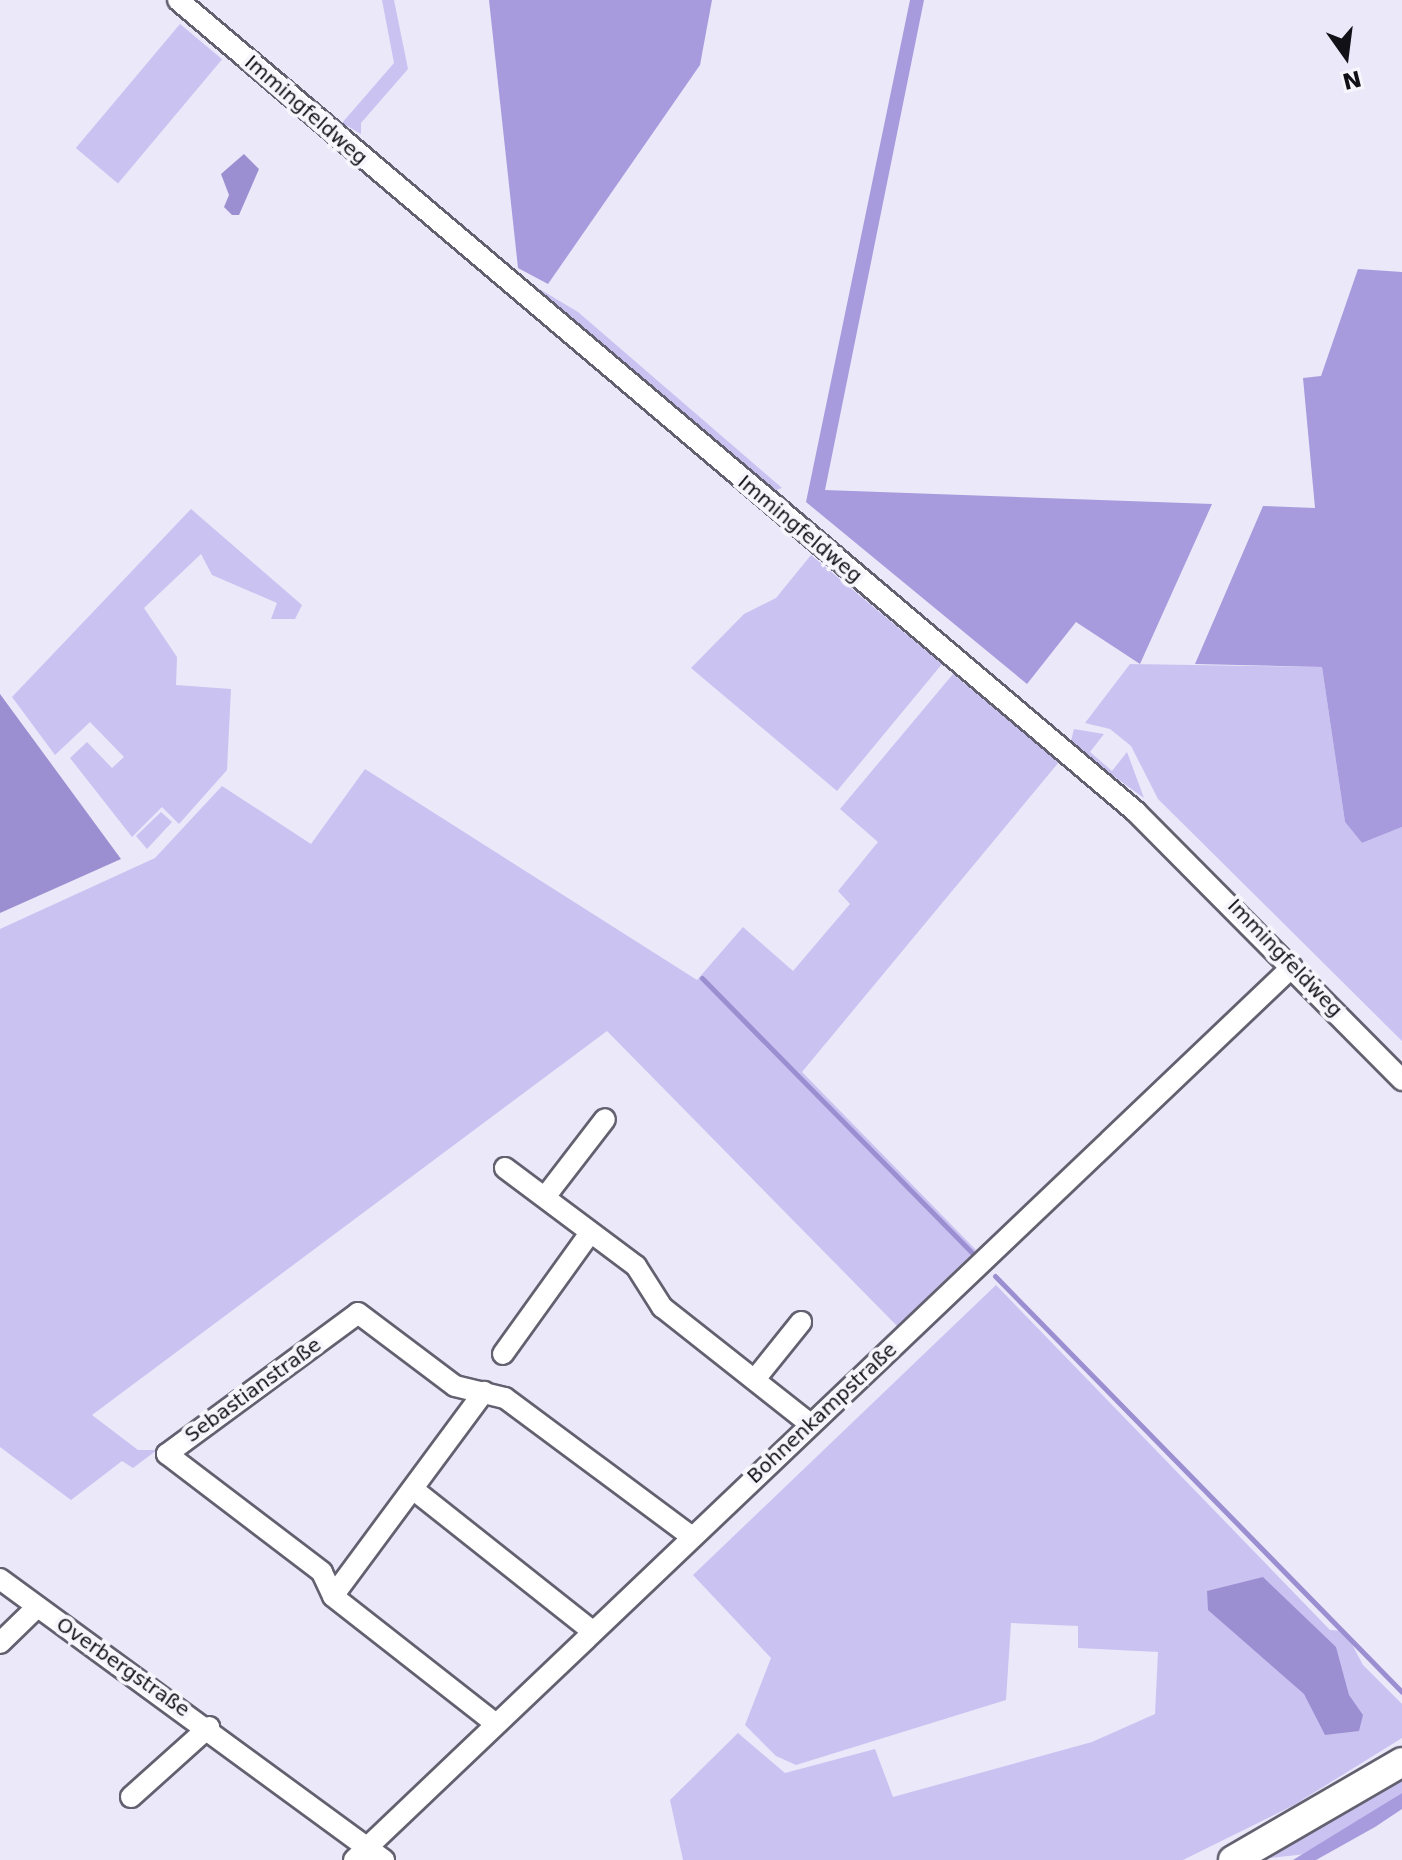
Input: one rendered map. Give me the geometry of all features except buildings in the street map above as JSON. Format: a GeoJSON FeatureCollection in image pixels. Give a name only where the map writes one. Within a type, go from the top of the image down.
{"type":"FeatureCollection","features":[{"type":"Feature","properties":{"kind":"street","name":"Immingfeldweg"},"geometry":{"type":"LineString","coordinates":[[178,0],[1136,812],[1402,1080]]}},
{"type":"Feature","properties":{"kind":"street","name":"Bohnenkampstraße"},"geometry":{"type":"LineString","coordinates":[[369,1855],[496,1724],[592,1631],[1292,967]]}},
{"type":"Feature","properties":{"kind":"street"},"geometry":{"type":"LineString","coordinates":[[545,1197],[605,1119]]}},
{"type":"Feature","properties":{"kind":"street"},"geometry":{"type":"LineString","coordinates":[[505,1168],[636,1266],[662,1307],[756,1378],[810,1424]]}},
{"type":"Feature","properties":{"kind":"street"},"geometry":{"type":"LineString","coordinates":[[503,1354],[590,1233]]}},
{"type":"Feature","properties":{"kind":"street","name":"Sebastianstraße"},"geometry":{"type":"LineString","coordinates":[[496,1724],[333,1596],[322,1572],[167,1454],[358,1313],[455,1386],[505,1398],[692,1537]]}},
{"type":"Feature","properties":{"kind":"street"},"geometry":{"type":"LineString","coordinates":[[756,1378],[801,1322]]}},
{"type":"Feature","properties":{"kind":"street"},"geometry":{"type":"LineString","coordinates":[[333,1596],[484,1392]]}},
{"type":"Feature","properties":{"kind":"street"},"geometry":{"type":"LineString","coordinates":[[413,1489],[592,1631]]}},
{"type":"Feature","properties":{"kind":"street","name":"Overbergstraße"},"geometry":{"type":"LineString","coordinates":[[0,1579],[209,1727],[369,1855]]}},
{"type":"Feature","properties":{"kind":"street","name":"Overbergstraße"},"geometry":{"type":"LineString","coordinates":[[0,1643],[37,1607]]}},
{"type":"Feature","properties":{"kind":"street","name":"Overbergstraße"},"geometry":{"type":"LineString","coordinates":[[131,1797],[209,1727]]}},
{"type":"Feature","properties":{"kind":"street"},"geometry":{"type":"LineString","coordinates":[[1233,1860],[1402,1762]]}},
{"type":"Feature","properties":{"kind":"shaded area"},"geometry":{"type":"Polygon","coordinates":[[[382,0],[394,0],[408,69],[361,123],[361,134],[342,123],[394,63],[382,0]]]}},
{"type":"Feature","properties":{"kind":"shaded area"},"geometry":{"type":"Polygon","coordinates":[[[489,0],[712,0],[700,65],[548,284],[518,268],[489,0]]]}},
{"type":"Feature","properties":{"kind":"shaded area"},"geometry":{"type":"Polygon","coordinates":[[[910,0],[924,0],[825,490],[1212,504],[1140,664],[1076,622],[1027,684],[806,502],[910,0]]]}},
{"type":"Feature","properties":{"kind":"shaded area"},"geometry":{"type":"Polygon","coordinates":[[[180,24],[222,59],[118,183],[76,148],[180,24]]]}},
{"type":"Feature","properties":{"kind":"shaded area"},"geometry":{"type":"Polygon","coordinates":[[[244,154],[259,169],[239,215],[232,215],[224,207],[229,195],[221,174],[244,154]]]}},
{"type":"Feature","properties":{"kind":"shaded area"},"geometry":{"type":"Polygon","coordinates":[[[1358,269],[1402,272],[1402,827],[1362,843],[1345,822],[1322,667],[1195,664],[1263,506],[1315,508],[1303,378],[1321,376],[1358,269]]]}},
{"type":"Feature","properties":{"kind":"shaded area"},"geometry":{"type":"Polygon","coordinates":[[[516,275],[578,312],[782,488],[768,493],[516,275]]]}},
{"type":"Feature","properties":{"kind":"shaded area"},"geometry":{"type":"Polygon","coordinates":[[[191,509],[302,605],[295,619],[271,619],[277,603],[212,575],[201,554],[144,608],[177,657],[176,685],[231,689],[227,770],[179,824],[162,807],[132,837],[70,758],[87,742],[112,768],[124,757],[90,722],[55,755],[12,697],[191,509]]]}},
{"type":"Feature","properties":{"kind":"shaded area"},"geometry":{"type":"Polygon","coordinates":[[[811,555],[942,664],[837,791],[691,668],[744,614],[776,598],[811,555]]]}},
{"type":"Feature","properties":{"kind":"shaded area"},"geometry":{"type":"Polygon","coordinates":[[[1130,664],[1322,667],[1345,822],[1362,843],[1402,827],[1402,1041],[1158,799],[1131,746],[1110,729],[1085,723],[1130,664]]]}},
{"type":"Feature","properties":{"kind":"shaded area"},"geometry":{"type":"Polygon","coordinates":[[[953,674],[1059,762],[802,1072],[976,1250],[897,1326],[607,1031],[92,1415],[138,1450],[157,1450],[133,1468],[122,1461],[71,1500],[0,1447],[0,929],[155,858],[222,786],[311,844],[365,769],[697,980],[743,927],[793,971],[850,904],[838,891],[878,842],[840,809],[953,674]]]}},
{"type":"Feature","properties":{"kind":"shaded area"},"geometry":{"type":"Polygon","coordinates":[[[0,694],[121,859],[0,913],[0,694]]]}},
{"type":"Feature","properties":{"kind":"shaded area"},"geometry":{"type":"Polygon","coordinates":[[[1074,729],[1104,734],[1090,752],[1112,771],[1127,752],[1144,798],[1070,745],[1074,729]]]}},
{"type":"Feature","properties":{"kind":"shaded area"},"geometry":{"type":"Polygon","coordinates":[[[161,812],[172,822],[147,849],[136,836],[161,812]]]}},
{"type":"Feature","properties":{"kind":"shaded area"},"geometry":{"type":"Polygon","coordinates":[[[996,1285],[1330,1630],[1345,1631],[1363,1665],[1402,1704],[1402,1738],[1294,1805],[1183,1860],[683,1860],[670,1800],[738,1733],[785,1773],[875,1749],[893,1797],[1092,1742],[1155,1714],[1158,1652],[1078,1648],[1078,1626],[1011,1623],[1006,1700],[796,1765],[776,1756],[745,1725],[771,1658],[693,1575],[996,1285]]]}},
{"type":"Feature","properties":{"kind":"shaded area"},"geometry":{"type":"Polygon","coordinates":[[[1263,1577],[1336,1647],[1349,1695],[1363,1715],[1359,1731],[1325,1735],[1304,1694],[1208,1610],[1207,1591],[1263,1577]]]}},
{"type":"Feature","properties":{"kind":"shaded area"},"geometry":{"type":"Polygon","coordinates":[[[1402,1772],[1402,1793],[1306,1854],[1251,1860],[1402,1772]]]}},
{"type":"Feature","properties":{"kind":"shaded area"},"geometry":{"type":"Polygon","coordinates":[[[1402,1793],[1402,1809],[1375,1827],[1316,1860],[1293,1860],[1402,1793]]]}},
{"type":"Feature","properties":{"kind":"waterway"},"geometry":{"type":"LineString","coordinates":[[702,978],[972,1253]]}},
{"type":"Feature","properties":{"kind":"waterway"},"geometry":{"type":"LineString","coordinates":[[995,1276],[1402,1692]]}}]}
